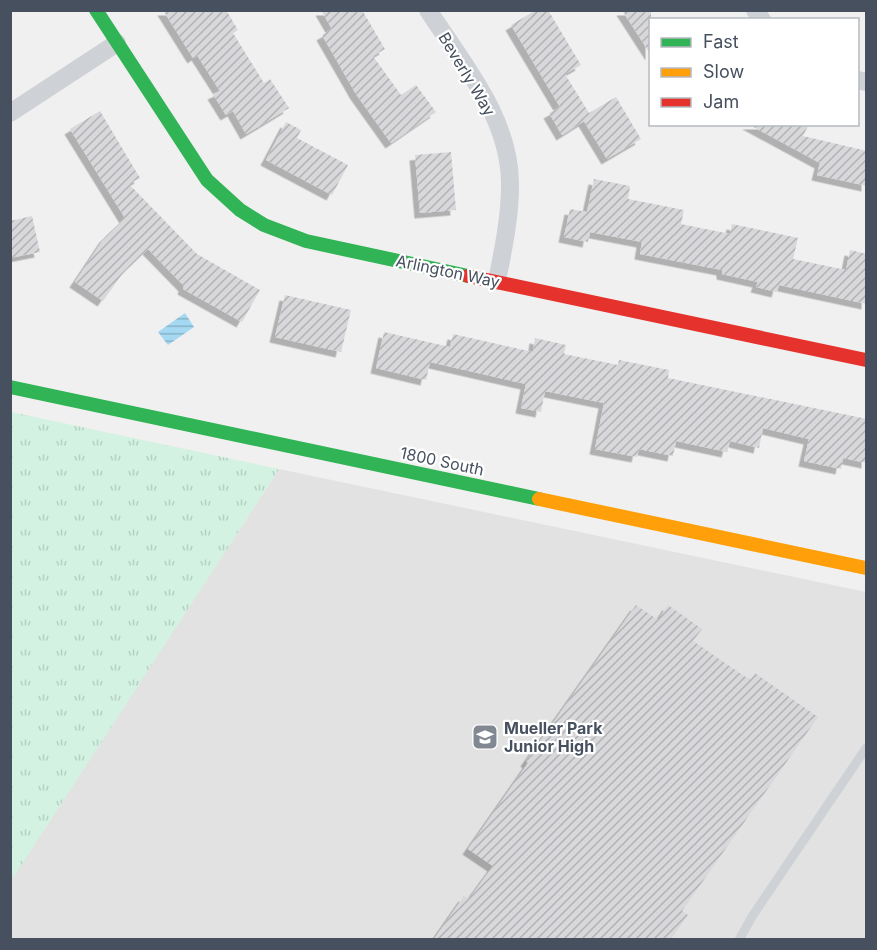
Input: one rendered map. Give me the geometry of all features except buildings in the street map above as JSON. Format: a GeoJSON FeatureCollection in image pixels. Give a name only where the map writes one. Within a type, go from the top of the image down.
{"type":"FeatureCollection","features":[{"type":"Feature","properties":{"kind":"street","name":"Arlington Way"},"geometry":{"type":"LineString","coordinates":[[96,10],[207,180],[223,198],[242,212],[283,234],[306,241],[867,360]]}},
{"type":"Feature","properties":{"kind":"street","name":"Beverly Way"},"geometry":{"type":"LineString","coordinates":[[428,10],[486,100],[499,127],[507,154],[511,183],[510,212],[497,281]]}},
{"type":"Feature","properties":{"kind":"street"},"geometry":{"type":"LineString","coordinates":[[10,113],[117,43]]}},
{"type":"Feature","properties":{"kind":"street","name":"1800 South"},"geometry":{"type":"LineString","coordinates":[[10,387],[867,568]]}},
{"type":"Feature","properties":{"kind":"lane"},"geometry":{"type":"LineString","coordinates":[[739,939],[867,748]]}},
{"type":"Feature","properties":{"kind":"shaded area","name":"Mueller Park Junior High"},"geometry":{"type":"Polygon","coordinates":[[[279,469],[866,592],[866,939],[11,939],[10,881],[279,469]]]}},
{"type":"Feature","properties":{"kind":"green space"},"geometry":{"type":"Polygon","coordinates":[[[10,412],[279,469],[11,881],[10,412]]]}},
{"type":"Feature","properties":{"kind":"water"},"geometry":{"type":"Polygon","coordinates":[[[185,313],[194,327],[168,345],[158,332],[185,313]]]}},
{"type":"Feature","properties":{"kind":"traffic: fast"},"geometry":{"type":"LineString","coordinates":[[96,10],[207,180],[240,210],[264,225],[306,241],[468,276]]}},
{"type":"Feature","properties":{"kind":"traffic: fast"},"geometry":{"type":"LineString","coordinates":[[10,387],[539,499]]}},
{"type":"Feature","properties":{"kind":"traffic: slow"},"geometry":{"type":"LineString","coordinates":[[539,499],[866,568]]}},
{"type":"Feature","properties":{"kind":"traffic: jam"},"geometry":{"type":"LineString","coordinates":[[468,276],[866,360]]}},
{"type":"Feature","properties":{"kind":"place","name":"Mueller Park Junior High"},"geometry":{"type":"Point","coordinates":[485,737]}}]}
